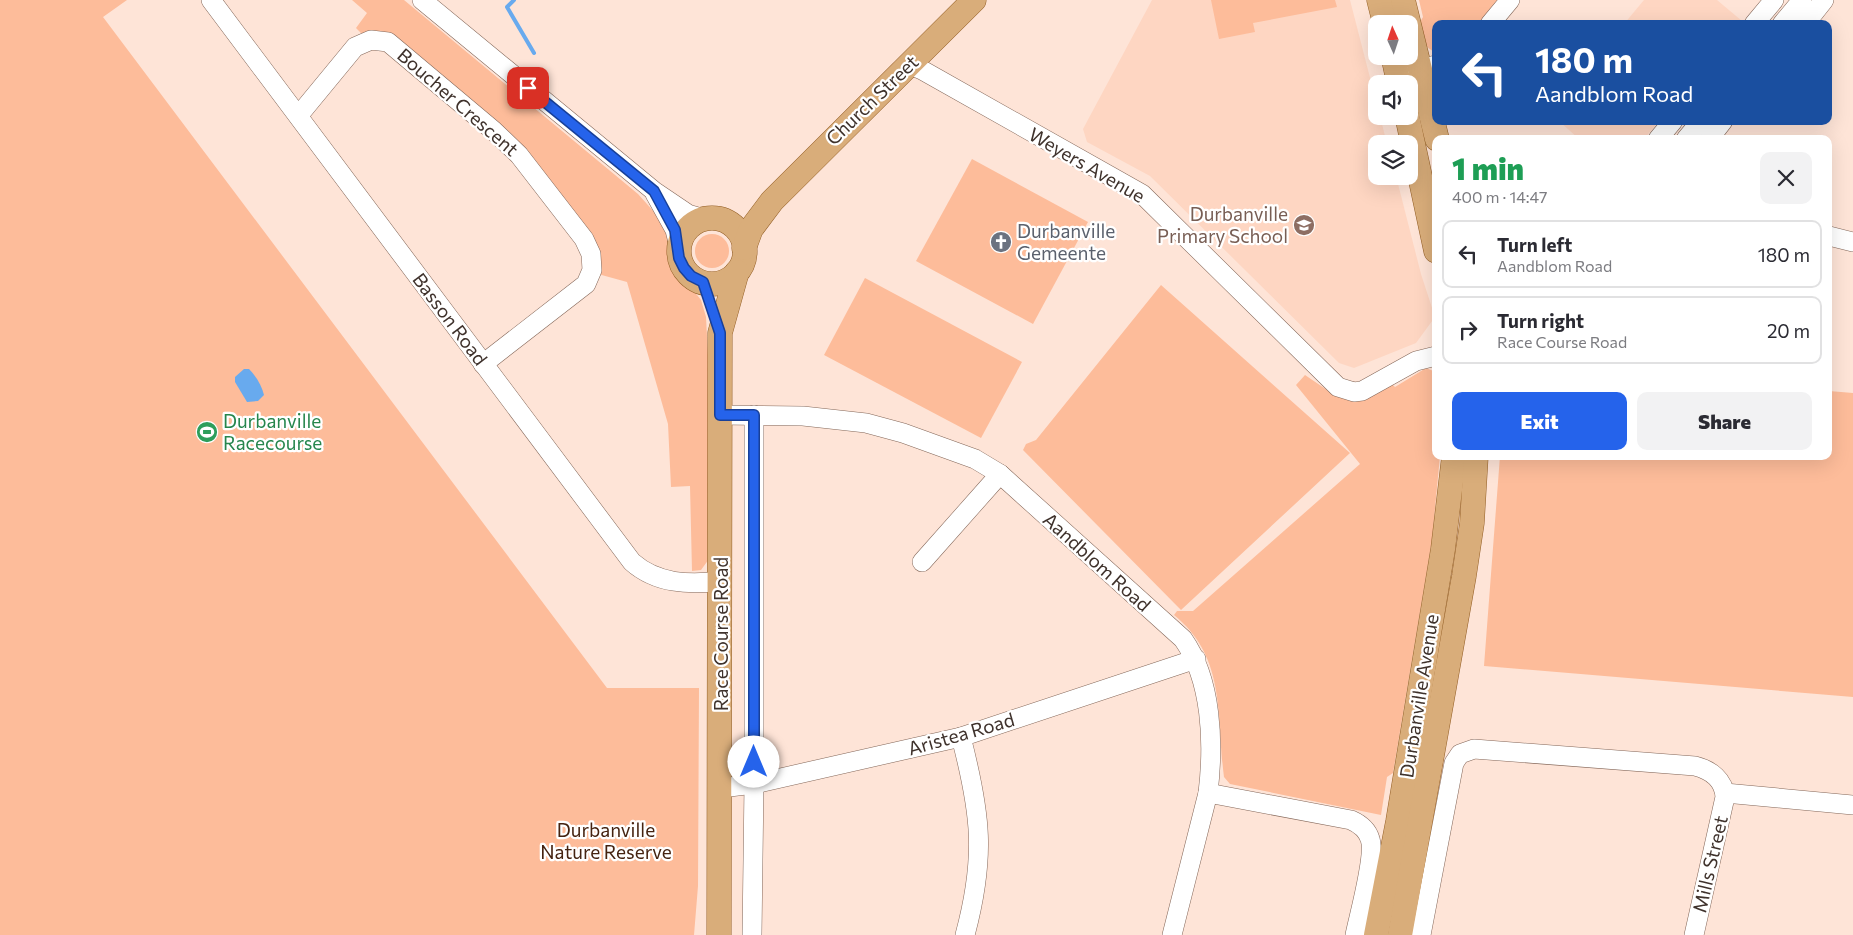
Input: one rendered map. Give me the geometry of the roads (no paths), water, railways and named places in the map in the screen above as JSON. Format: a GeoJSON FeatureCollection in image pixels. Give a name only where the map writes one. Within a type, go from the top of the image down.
{"type":"FeatureCollection","features":[{"type":"Feature","properties":{"kind":"main road","name":"Church Street"},"geometry":{"type":"LineString","coordinates":[[744,248],[751,229],[772,201],[974,0]]}},
{"type":"Feature","properties":{"kind":"main road"},"geometry":{"type":"LineString","coordinates":[[1379,0],[1383,15]]}},
{"type":"Feature","properties":{"kind":"main road"},"geometry":{"type":"LineString","coordinates":[[1403,0],[1428,67],[1432,99]]}},
{"type":"Feature","properties":{"kind":"main road"},"geometry":{"type":"LineString","coordinates":[[1409,125],[1432,232]]}},
{"type":"Feature","properties":{"kind":"main road","name":"Church Street"},"geometry":{"type":"LineString","coordinates":[[713,219],[772,201]]}},
{"type":"Feature","properties":{"kind":"main road"},"geometry":{"type":"LineString","coordinates":[[737,272],[723,282],[703,282],[691,276],[684,268],[679,258],[679,246],[688,228],[713,219],[737,230],[744,248]]}},
{"type":"Feature","properties":{"kind":"main road","name":"Race Course Road"},"geometry":{"type":"LineString","coordinates":[[719,935],[721,788],[720,333],[737,272],[743,261],[744,248]]}},
{"type":"Feature","properties":{"kind":"main road","name":"Race Course Road"},"geometry":{"type":"LineString","coordinates":[[703,282],[720,333]]}},
{"type":"Feature","properties":{"kind":"main road","name":"Durbanville Avenue"},"geometry":{"type":"LineString","coordinates":[[1376,935],[1398,821],[1443,549],[1454,460]]}},
{"type":"Feature","properties":{"kind":"main road","name":"Durbanville Avenue"},"geometry":{"type":"LineString","coordinates":[[1400,935],[1464,576],[1472,523],[1476,460]]}},
{"type":"Feature","properties":{"kind":"street","name":"Basson Road"},"geometry":{"type":"LineString","coordinates":[[211,0],[632,562],[649,575],[669,582],[721,581]]}},
{"type":"Feature","properties":{"kind":"street"},"geometry":{"type":"LineString","coordinates":[[422,0],[654,191],[688,214],[713,219]]}},
{"type":"Feature","properties":{"kind":"street"},"geometry":{"type":"LineString","coordinates":[[1493,20],[1510,0]]}},
{"type":"Feature","properties":{"kind":"street"},"geometry":{"type":"LineString","coordinates":[[1757,20],[1774,0]]}},
{"type":"Feature","properties":{"kind":"street"},"geometry":{"type":"LineString","coordinates":[[1785,20],[1802,0]]}},
{"type":"Feature","properties":{"kind":"street"},"geometry":{"type":"LineString","coordinates":[[1807,20],[1824,0]]}},
{"type":"Feature","properties":{"kind":"street","name":"Boucher Crescent"},"geometry":{"type":"LineString","coordinates":[[299,115],[355,47],[371,40],[388,42],[519,154],[584,239],[592,262],[586,284],[483,364]]}},
{"type":"Feature","properties":{"kind":"street","name":"Weyers Avenue"},"geometry":{"type":"LineString","coordinates":[[908,64],[922,70],[1142,194],[1338,387],[1354,392],[1362,391],[1416,361],[1432,357]]}},
{"type":"Feature","properties":{"kind":"street"},"geometry":{"type":"LineString","coordinates":[[1397,72],[1428,67]]}},
{"type":"Feature","properties":{"kind":"street"},"geometry":{"type":"LineString","coordinates":[[1661,135],[1670,125]]}},
{"type":"Feature","properties":{"kind":"street"},"geometry":{"type":"LineString","coordinates":[[1689,135],[1698,125]]}},
{"type":"Feature","properties":{"kind":"street"},"geometry":{"type":"LineString","coordinates":[[1712,135],[1720,125]]}},
{"type":"Feature","properties":{"kind":"street"},"geometry":{"type":"LineString","coordinates":[[654,191],[675,230],[679,246]]}},
{"type":"Feature","properties":{"kind":"street"},"geometry":{"type":"LineString","coordinates":[[1832,237],[1853,242]]}},
{"type":"Feature","properties":{"kind":"street","name":"Aandblom Road"},"geometry":{"type":"LineString","coordinates":[[720,415],[825,418],[884,428],[976,460],[1000,474],[1182,638],[1196,660],[1204,684],[1212,758],[1208,793],[1172,935]]}},
{"type":"Feature","properties":{"kind":"street"},"geometry":{"type":"LineString","coordinates":[[754,415],[754,762]]}},
{"type":"Feature","properties":{"kind":"street"},"geometry":{"type":"LineString","coordinates":[[922,562],[1000,474]]}},
{"type":"Feature","properties":{"kind":"street","name":"Aristea Road"},"geometry":{"type":"LineString","coordinates":[[721,788],[754,784],[961,737],[1196,660]]}},
{"type":"Feature","properties":{"kind":"street"},"geometry":{"type":"LineString","coordinates":[[961,737],[976,799],[980,848],[977,886],[965,935]]}},
{"type":"Feature","properties":{"kind":"street"},"geometry":{"type":"LineString","coordinates":[[1421,935],[1454,763],[1464,751],[1474,748],[1695,766],[1714,774],[1725,793],[1853,805]]}},
{"type":"Feature","properties":{"kind":"street"},"geometry":{"type":"LineString","coordinates":[[752,935],[754,784]]}},
{"type":"Feature","properties":{"kind":"street"},"geometry":{"type":"LineString","coordinates":[[1208,793],[1351,820],[1363,827],[1370,839],[1372,853],[1355,935]]}},
{"type":"Feature","properties":{"kind":"street","name":"Mills Street"},"geometry":{"type":"LineString","coordinates":[[1694,935],[1725,793]]}},
{"type":"Feature","properties":{"kind":"water"},"geometry":{"type":"Polygon","coordinates":[[[244,369],[249,369],[252,372],[262,388],[264,395],[258,401],[247,402],[235,382],[235,377],[244,369]]]}},
{"type":"Feature","properties":{"kind":"waterway"},"geometry":{"type":"LineString","coordinates":[[514,0],[507,7],[534,53]]}},
{"type":"Feature","properties":{"kind":"place","name":"Durbanville Primary School"},"geometry":{"type":"Point","coordinates":[1304,225]}},
{"type":"Feature","properties":{"kind":"place","name":"Durbanville Gemeente"},"geometry":{"type":"Point","coordinates":[1001,242]}},
{"type":"Feature","properties":{"kind":"place","name":"Durbanville Racecourse"},"geometry":{"type":"Point","coordinates":[207,432]}},
{"type":"Feature","properties":{"kind":"park label","name":"Durbanville Nature Reserve"},"geometry":{"type":"Point","coordinates":[606,841]}}]}
